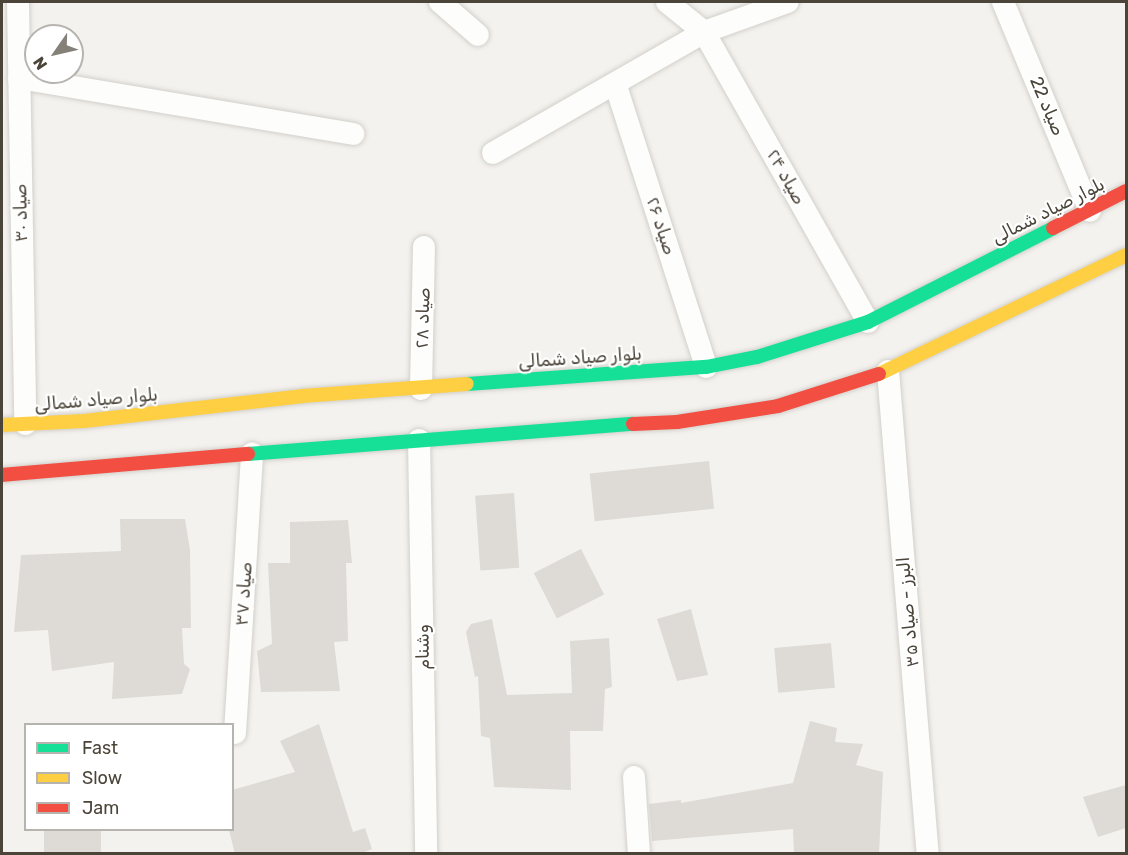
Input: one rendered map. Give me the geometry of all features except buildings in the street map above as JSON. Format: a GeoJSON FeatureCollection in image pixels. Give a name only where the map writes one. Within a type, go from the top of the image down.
{"type":"FeatureCollection","features":[{"type":"Feature","properties":{"kind":"main road","name":"بلوار صیاد شمالی"},"geometry":{"type":"LineString","coordinates":[[2,425],[302,396],[706,367],[756,357],[868,322],[1126,191]]}},
{"type":"Feature","properties":{"kind":"main road"},"geometry":{"type":"LineString","coordinates":[[2,475],[419,440],[677,422],[778,406],[888,371],[1126,255]]}},
{"type":"Feature","properties":{"kind":"street","name":"صیاد ۳۰"},"geometry":{"type":"LineString","coordinates":[[18,2],[19,78],[11,193],[25,424]]}},
{"type":"Feature","properties":{"kind":"street"},"geometry":{"type":"LineString","coordinates":[[440,2],[478,35]]}},
{"type":"Feature","properties":{"kind":"street"},"geometry":{"type":"LineString","coordinates":[[667,2],[704,32]]}},
{"type":"Feature","properties":{"kind":"street"},"geometry":{"type":"LineString","coordinates":[[493,153],[616,86],[704,32],[788,2]]}},
{"type":"Feature","properties":{"kind":"street","name":"صیاد 22"},"geometry":{"type":"LineString","coordinates":[[1003,2],[1090,210]]}},
{"type":"Feature","properties":{"kind":"street","name":"صیاد ۲۴"},"geometry":{"type":"LineString","coordinates":[[704,32],[868,322]]}},
{"type":"Feature","properties":{"kind":"street"},"geometry":{"type":"LineString","coordinates":[[19,78],[353,134]]}},
{"type":"Feature","properties":{"kind":"street","name":"صیاد ۲۶"},"geometry":{"type":"LineString","coordinates":[[616,86],[706,367]]}},
{"type":"Feature","properties":{"kind":"street","name":"صیاد ۲۸"},"geometry":{"type":"LineString","coordinates":[[421,389],[424,247]]}},
{"type":"Feature","properties":{"kind":"street","name":"البرز - صیاد ۳۵"},"geometry":{"type":"LineString","coordinates":[[888,371],[928,854]]}},
{"type":"Feature","properties":{"kind":"street","name":"وشنام"},"geometry":{"type":"LineString","coordinates":[[419,440],[426,854]]}},
{"type":"Feature","properties":{"kind":"street","name":"صیاد ۳۷"},"geometry":{"type":"LineString","coordinates":[[235,733],[252,454]]}},
{"type":"Feature","properties":{"kind":"street"},"geometry":{"type":"LineString","coordinates":[[634,777],[639,854]]}},
{"type":"Feature","properties":{"kind":"traffic: fast"},"geometry":{"type":"LineString","coordinates":[[467,384],[706,367],[757,357],[868,322],[1053,228]]}},
{"type":"Feature","properties":{"kind":"traffic: fast"},"geometry":{"type":"LineString","coordinates":[[248,454],[633,424]]}},
{"type":"Feature","properties":{"kind":"traffic: slow"},"geometry":{"type":"LineString","coordinates":[[879,374],[1126,255]]}},
{"type":"Feature","properties":{"kind":"traffic: slow"},"geometry":{"type":"LineString","coordinates":[[2,425],[84,421],[302,396],[467,384]]}},
{"type":"Feature","properties":{"kind":"traffic: jam"},"geometry":{"type":"LineString","coordinates":[[1053,228],[1126,191]]}},
{"type":"Feature","properties":{"kind":"traffic: jam"},"geometry":{"type":"LineString","coordinates":[[633,424],[677,422],[778,406],[879,374]]}},
{"type":"Feature","properties":{"kind":"traffic: jam"},"geometry":{"type":"LineString","coordinates":[[2,475],[248,454]]}}]}
